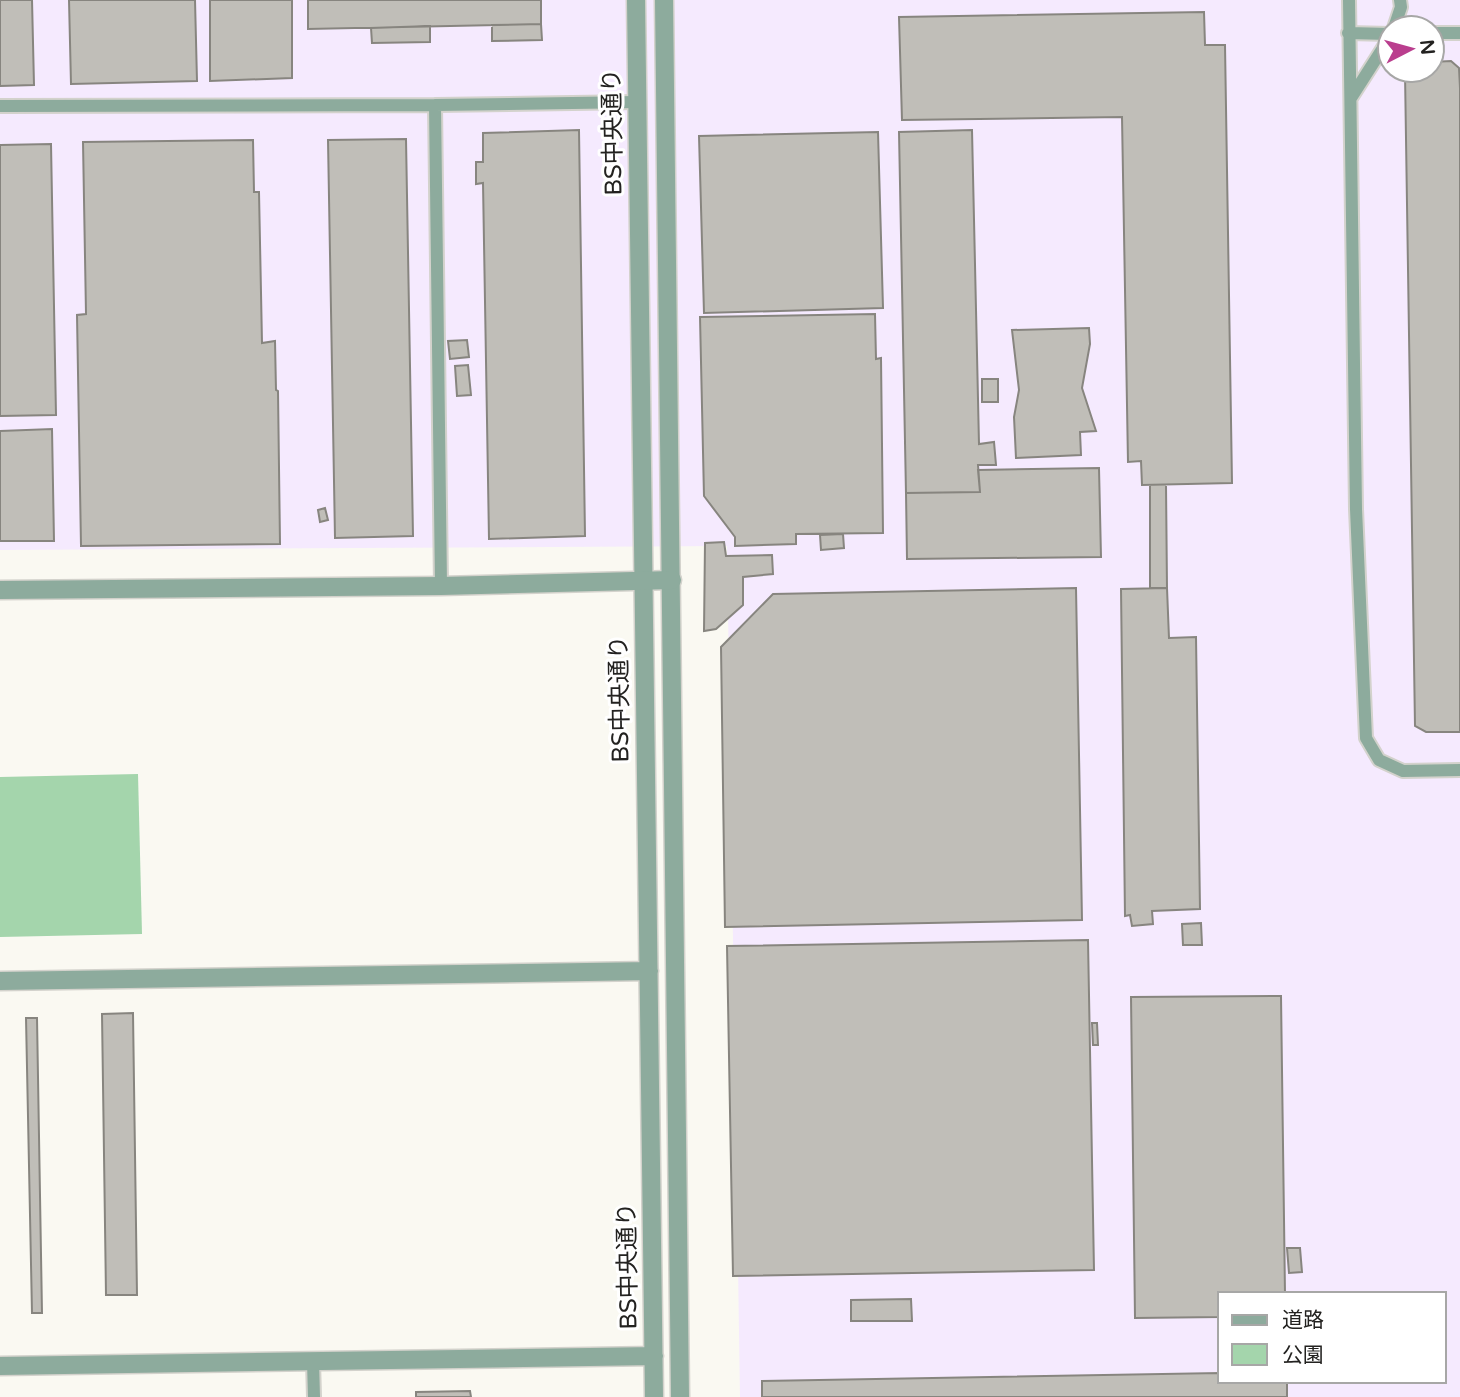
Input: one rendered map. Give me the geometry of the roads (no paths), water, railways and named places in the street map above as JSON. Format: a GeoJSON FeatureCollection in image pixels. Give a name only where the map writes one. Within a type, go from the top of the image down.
{"type":"FeatureCollection","features":[{"type":"Feature","properties":{"kind":"street","name":"BS中央通り"},"geometry":{"type":"LineString","coordinates":[[636,0],[654,1397]]}},
{"type":"Feature","properties":{"kind":"street","name":"BS中央通り"},"geometry":{"type":"LineString","coordinates":[[664,0],[680,1397]]}},
{"type":"Feature","properties":{"kind":"street"},"geometry":{"type":"LineString","coordinates":[[0,590],[441,586],[672,580]]}},
{"type":"Feature","properties":{"kind":"street"},"geometry":{"type":"LineString","coordinates":[[0,981],[649,971]]}},
{"type":"Feature","properties":{"kind":"street"},"geometry":{"type":"LineString","coordinates":[[0,1366],[654,1356]]}},
{"type":"Feature","properties":{"kind":"lane"},"geometry":{"type":"LineString","coordinates":[[1349,0],[1356,509],[1366,738],[1379,760],[1403,771],[1460,770]]}},
{"type":"Feature","properties":{"kind":"lane"},"geometry":{"type":"LineString","coordinates":[[1348,33],[1376,35]]}},
{"type":"Feature","properties":{"kind":"lane"},"geometry":{"type":"LineString","coordinates":[[1350,98],[1376,58]]}},
{"type":"Feature","properties":{"kind":"lane"},"geometry":{"type":"LineString","coordinates":[[0,106],[637,102]]}},
{"type":"Feature","properties":{"kind":"lane"},"geometry":{"type":"LineString","coordinates":[[435,105],[441,586]]}},
{"type":"Feature","properties":{"kind":"lane"},"geometry":{"type":"LineString","coordinates":[[313,1361],[314,1397]]}}]}
